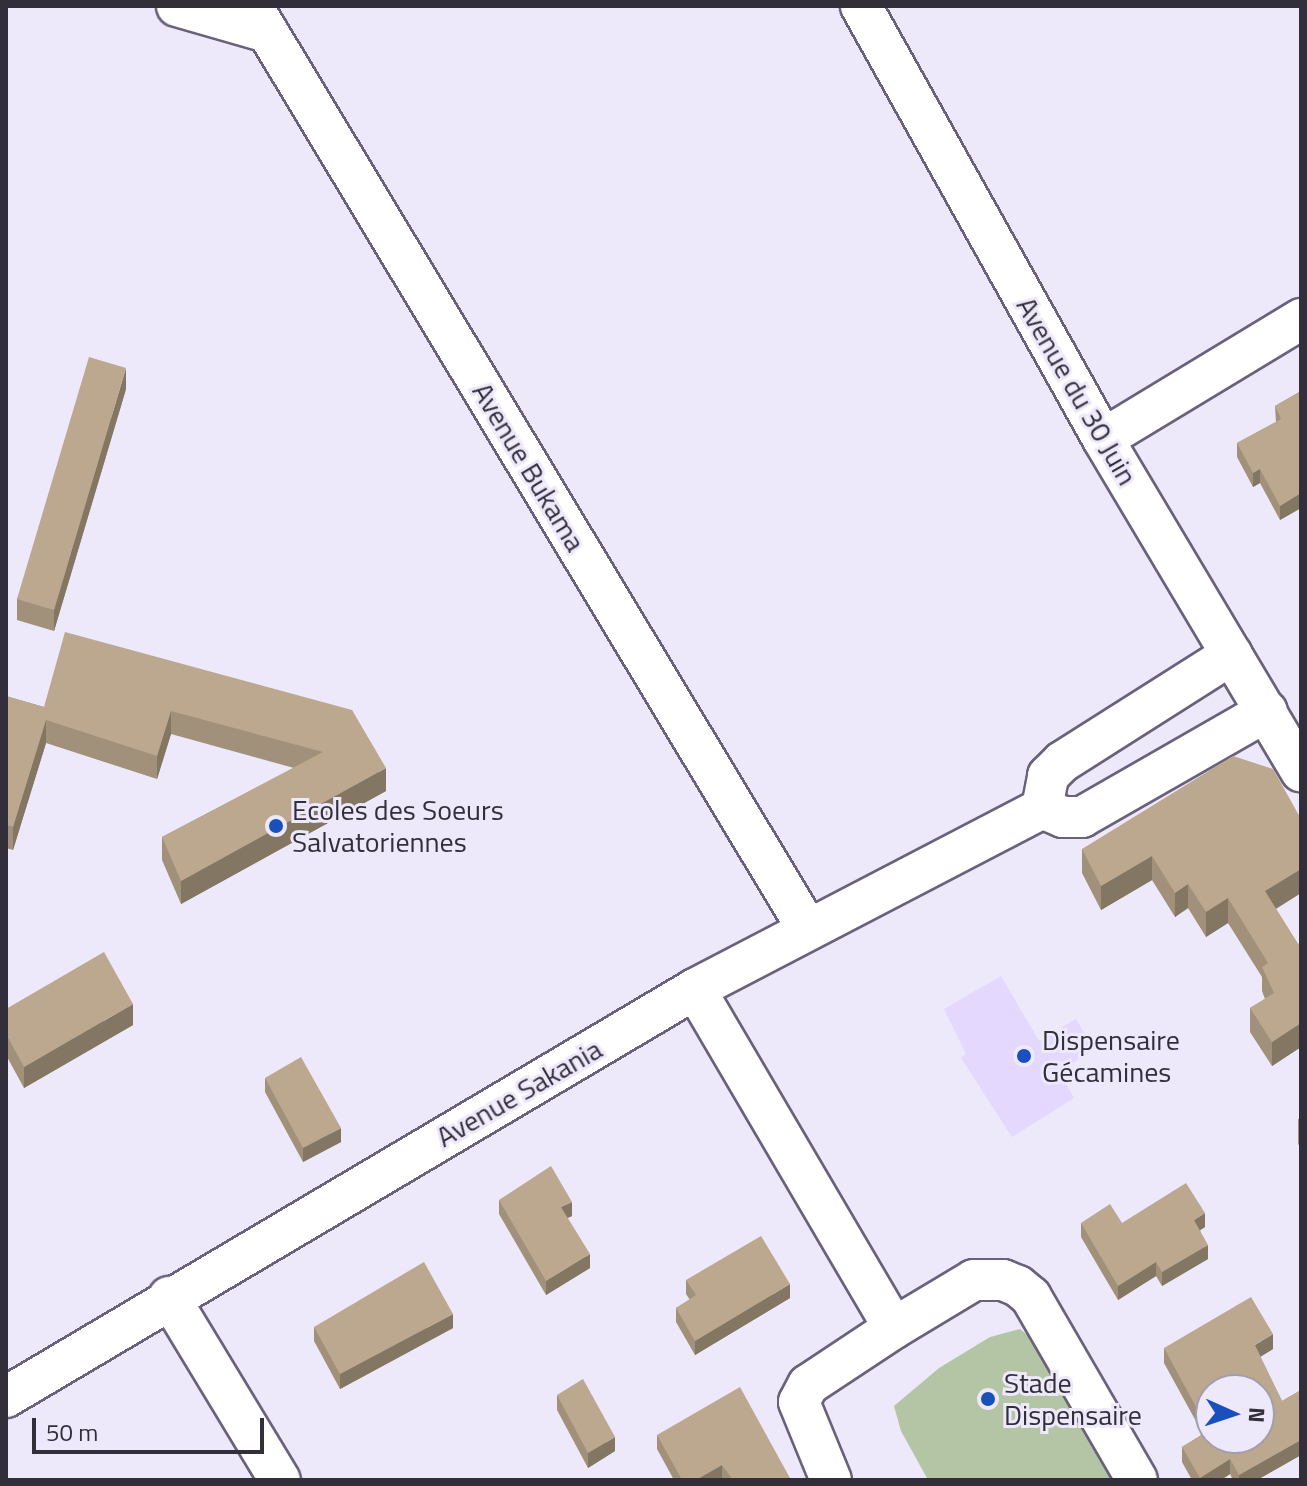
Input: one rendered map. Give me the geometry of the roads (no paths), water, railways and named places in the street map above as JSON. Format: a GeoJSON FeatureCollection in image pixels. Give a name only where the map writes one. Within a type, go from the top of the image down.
{"type":"FeatureCollection","features":[{"type":"Feature","properties":{"kind":"street"},"geometry":{"type":"LineString","coordinates":[[177,6],[260,19]]}},
{"type":"Feature","properties":{"kind":"street","name":"Avenue du 30 Juin"},"geometry":{"type":"LineString","coordinates":[[861,6],[1103,439],[1301,771]]}},
{"type":"Feature","properties":{"kind":"street","name":"Avenue Bukama"},"geometry":{"type":"LineString","coordinates":[[260,19],[807,928]]}},
{"type":"Feature","properties":{"kind":"street"},"geometry":{"type":"LineString","coordinates":[[1103,439],[1301,319]]}},
{"type":"Feature","properties":{"kind":"street"},"geometry":{"type":"LineString","coordinates":[[1232,654],[1062,762],[1048,776],[1042,808],[1063,817],[1082,817],[1267,711]]}},
{"type":"Feature","properties":{"kind":"street","name":"Avenue Sakania"},"geometry":{"type":"LineString","coordinates":[[6,1397],[169,1297],[695,989],[1042,808]]}},
{"type":"Feature","properties":{"kind":"street"},"geometry":{"type":"LineString","coordinates":[[695,989],[894,1328]]}},
{"type":"Feature","properties":{"kind":"street"},"geometry":{"type":"LineString","coordinates":[[831,1480],[799,1402],[808,1385],[974,1280],[1003,1280],[1018,1286],[1031,1297],[1137,1480]]}},
{"type":"Feature","properties":{"kind":"street"},"geometry":{"type":"LineString","coordinates":[[169,1297],[280,1480]]}},
{"type":"Feature","properties":{"kind":"place","name":"Ecoles des Soeurs Salvatoriennes"},"geometry":{"type":"Point","coordinates":[276,826]}},
{"type":"Feature","properties":{"kind":"place","name":"Dispensaire Gécamines"},"geometry":{"type":"Point","coordinates":[1024,1056]}},
{"type":"Feature","properties":{"kind":"place","name":"Stade Dispensaire"},"geometry":{"type":"Point","coordinates":[988,1399]}}]}
